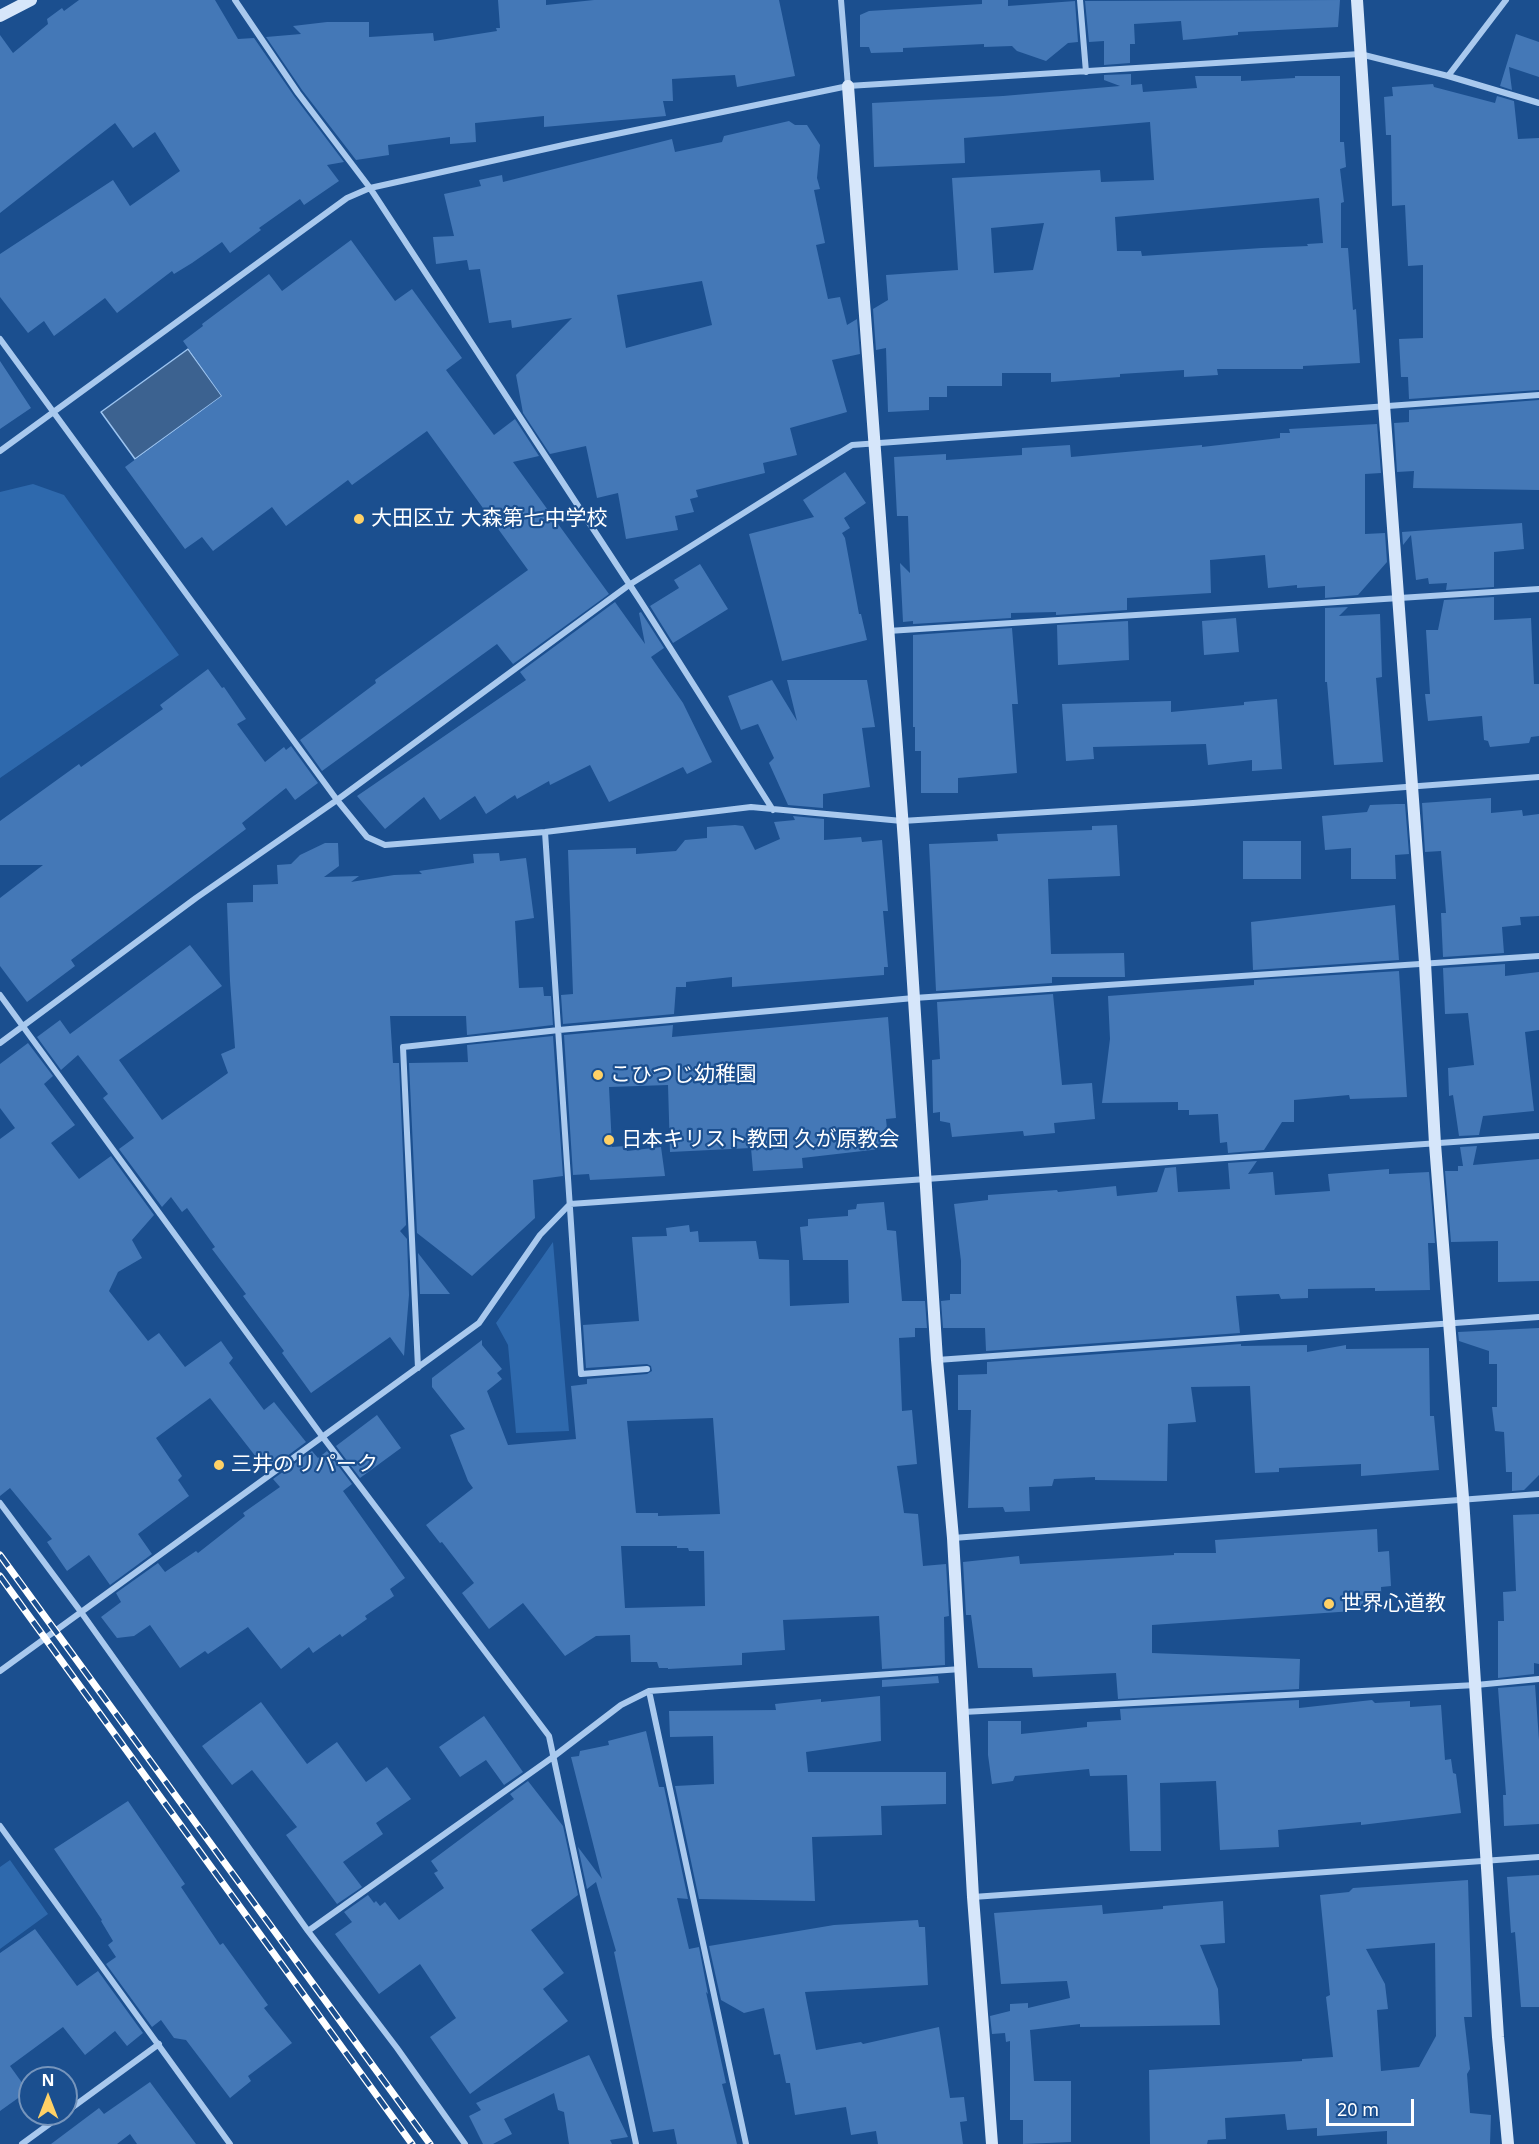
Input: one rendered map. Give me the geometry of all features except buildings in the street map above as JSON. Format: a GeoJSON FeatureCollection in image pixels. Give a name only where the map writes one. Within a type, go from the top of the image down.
{"type":"FeatureCollection","features":[{"type":"Feature","properties":{"kind":"street"},"geometry":{"type":"LineString","coordinates":[[0,16],[31,0]]}},
{"type":"Feature","properties":{"kind":"street"},"geometry":{"type":"LineString","coordinates":[[235,0],[298,93],[370,188],[773,810]]}},
{"type":"Feature","properties":{"kind":"street"},"geometry":{"type":"LineString","coordinates":[[841,0],[902,821],[937,1360],[953,1538],[973,1897],[992,2144]]}},
{"type":"Feature","properties":{"kind":"street"},"geometry":{"type":"LineString","coordinates":[[1080,0],[1086,72]]}},
{"type":"Feature","properties":{"kind":"street"},"geometry":{"type":"LineString","coordinates":[[1356,0],[1425,963],[1435,1144],[1451,1324],[1498,2037],[1508,2144]]}},
{"type":"Feature","properties":{"kind":"street"},"geometry":{"type":"LineString","coordinates":[[1448,76],[1506,0]]}},
{"type":"Feature","properties":{"kind":"street"},"geometry":{"type":"LineString","coordinates":[[0,451],[347,198],[370,188],[848,86],[1360,54],[1448,76],[1539,103]]}},
{"type":"Feature","properties":{"kind":"street"},"geometry":{"type":"LineString","coordinates":[[0,339],[337,800],[367,837],[385,845],[545,832],[751,807],[902,821],[1539,777]]}},
{"type":"Feature","properties":{"kind":"street"},"geometry":{"type":"LineString","coordinates":[[0,1043],[196,898],[337,800],[629,585],[852,445],[1539,395]]}},
{"type":"Feature","properties":{"kind":"street"},"geometry":{"type":"LineString","coordinates":[[887,631],[1539,589]]}},
{"type":"Feature","properties":{"kind":"street"},"geometry":{"type":"LineString","coordinates":[[545,832],[581,1374],[647,1369]]}},
{"type":"Feature","properties":{"kind":"street"},"geometry":{"type":"LineString","coordinates":[[418,1368],[403,1047],[559,1030],[914,998],[1539,956]]}},
{"type":"Feature","properties":{"kind":"street"},"geometry":{"type":"LineString","coordinates":[[0,996],[322,1436],[549,1736],[636,2144]]}},
{"type":"Feature","properties":{"kind":"street"},"geometry":{"type":"LineString","coordinates":[[0,1671],[479,1323],[540,1235],[570,1204],[1539,1136]]}},
{"type":"Feature","properties":{"kind":"street"},"geometry":{"type":"LineString","coordinates":[[937,1360],[1539,1317]]}},
{"type":"Feature","properties":{"kind":"street"},"geometry":{"type":"LineString","coordinates":[[953,1538],[1539,1494]]}},
{"type":"Feature","properties":{"kind":"street"},"geometry":{"type":"LineString","coordinates":[[0,1503],[81,1612],[308,1931],[398,2048],[465,2144]]}},
{"type":"Feature","properties":{"kind":"street"},"geometry":{"type":"LineString","coordinates":[[308,1931],[553,1757],[621,1705],[649,1691],[961,1669]]}},
{"type":"Feature","properties":{"kind":"street"},"geometry":{"type":"LineString","coordinates":[[963,1712],[1476,1685],[1539,1679]]}},
{"type":"Feature","properties":{"kind":"street"},"geometry":{"type":"LineString","coordinates":[[649,1691],[746,2144]]}},
{"type":"Feature","properties":{"kind":"street"},"geometry":{"type":"LineString","coordinates":[[0,1826],[230,2144]]}},
{"type":"Feature","properties":{"kind":"street"},"geometry":{"type":"LineString","coordinates":[[973,1897],[1539,1857]]}},
{"type":"Feature","properties":{"kind":"street"},"geometry":{"type":"LineString","coordinates":[[78,2103],[159,2044]]}},
{"type":"Feature","properties":{"kind":"street"},"geometry":{"type":"LineString","coordinates":[[22,2144],[47,2126]]}},
{"type":"Feature","properties":{"kind":"shaded area"},"geometry":{"type":"Polygon","coordinates":[[[188,349],[222,396],[135,459],[101,412],[188,349]]]}},
{"type":"Feature","properties":{"kind":"shaded area"},"geometry":{"type":"Polygon","coordinates":[[[33,484],[64,495],[179,655],[0,778],[0,492],[33,484]]]}},
{"type":"Feature","properties":{"kind":"shaded area"},"geometry":{"type":"Polygon","coordinates":[[[553,1242],[569,1431],[516,1433],[508,1345],[496,1323],[553,1242]]]}},
{"type":"Feature","properties":{"kind":"shaded area"},"geometry":{"type":"Polygon","coordinates":[[[10,1860],[48,1914],[0,1949],[0,1867],[10,1860]]]}},
{"type":"Feature","properties":{"kind":"railway"},"geometry":{"type":"LineString","coordinates":[[0,1555],[430,2144]]}},
{"type":"Feature","properties":{"kind":"railway"},"geometry":{"type":"LineString","coordinates":[[0,1576],[412,2144]]}},
{"type":"Feature","properties":{"kind":"place","name":"大田区立 大森第七中学校"},"geometry":{"type":"Point","coordinates":[359,519]}},
{"type":"Feature","properties":{"kind":"place","name":"こひつじ幼稚園"},"geometry":{"type":"Point","coordinates":[598,1075]}},
{"type":"Feature","properties":{"kind":"place","name":"日本キリスト教団 久が原教会"},"geometry":{"type":"Point","coordinates":[609,1140]}},
{"type":"Feature","properties":{"kind":"place","name":"三井のリパーク"},"geometry":{"type":"Point","coordinates":[219,1465]}},
{"type":"Feature","properties":{"kind":"place","name":"世界心道教"},"geometry":{"type":"Point","coordinates":[1329,1604]}}]}
